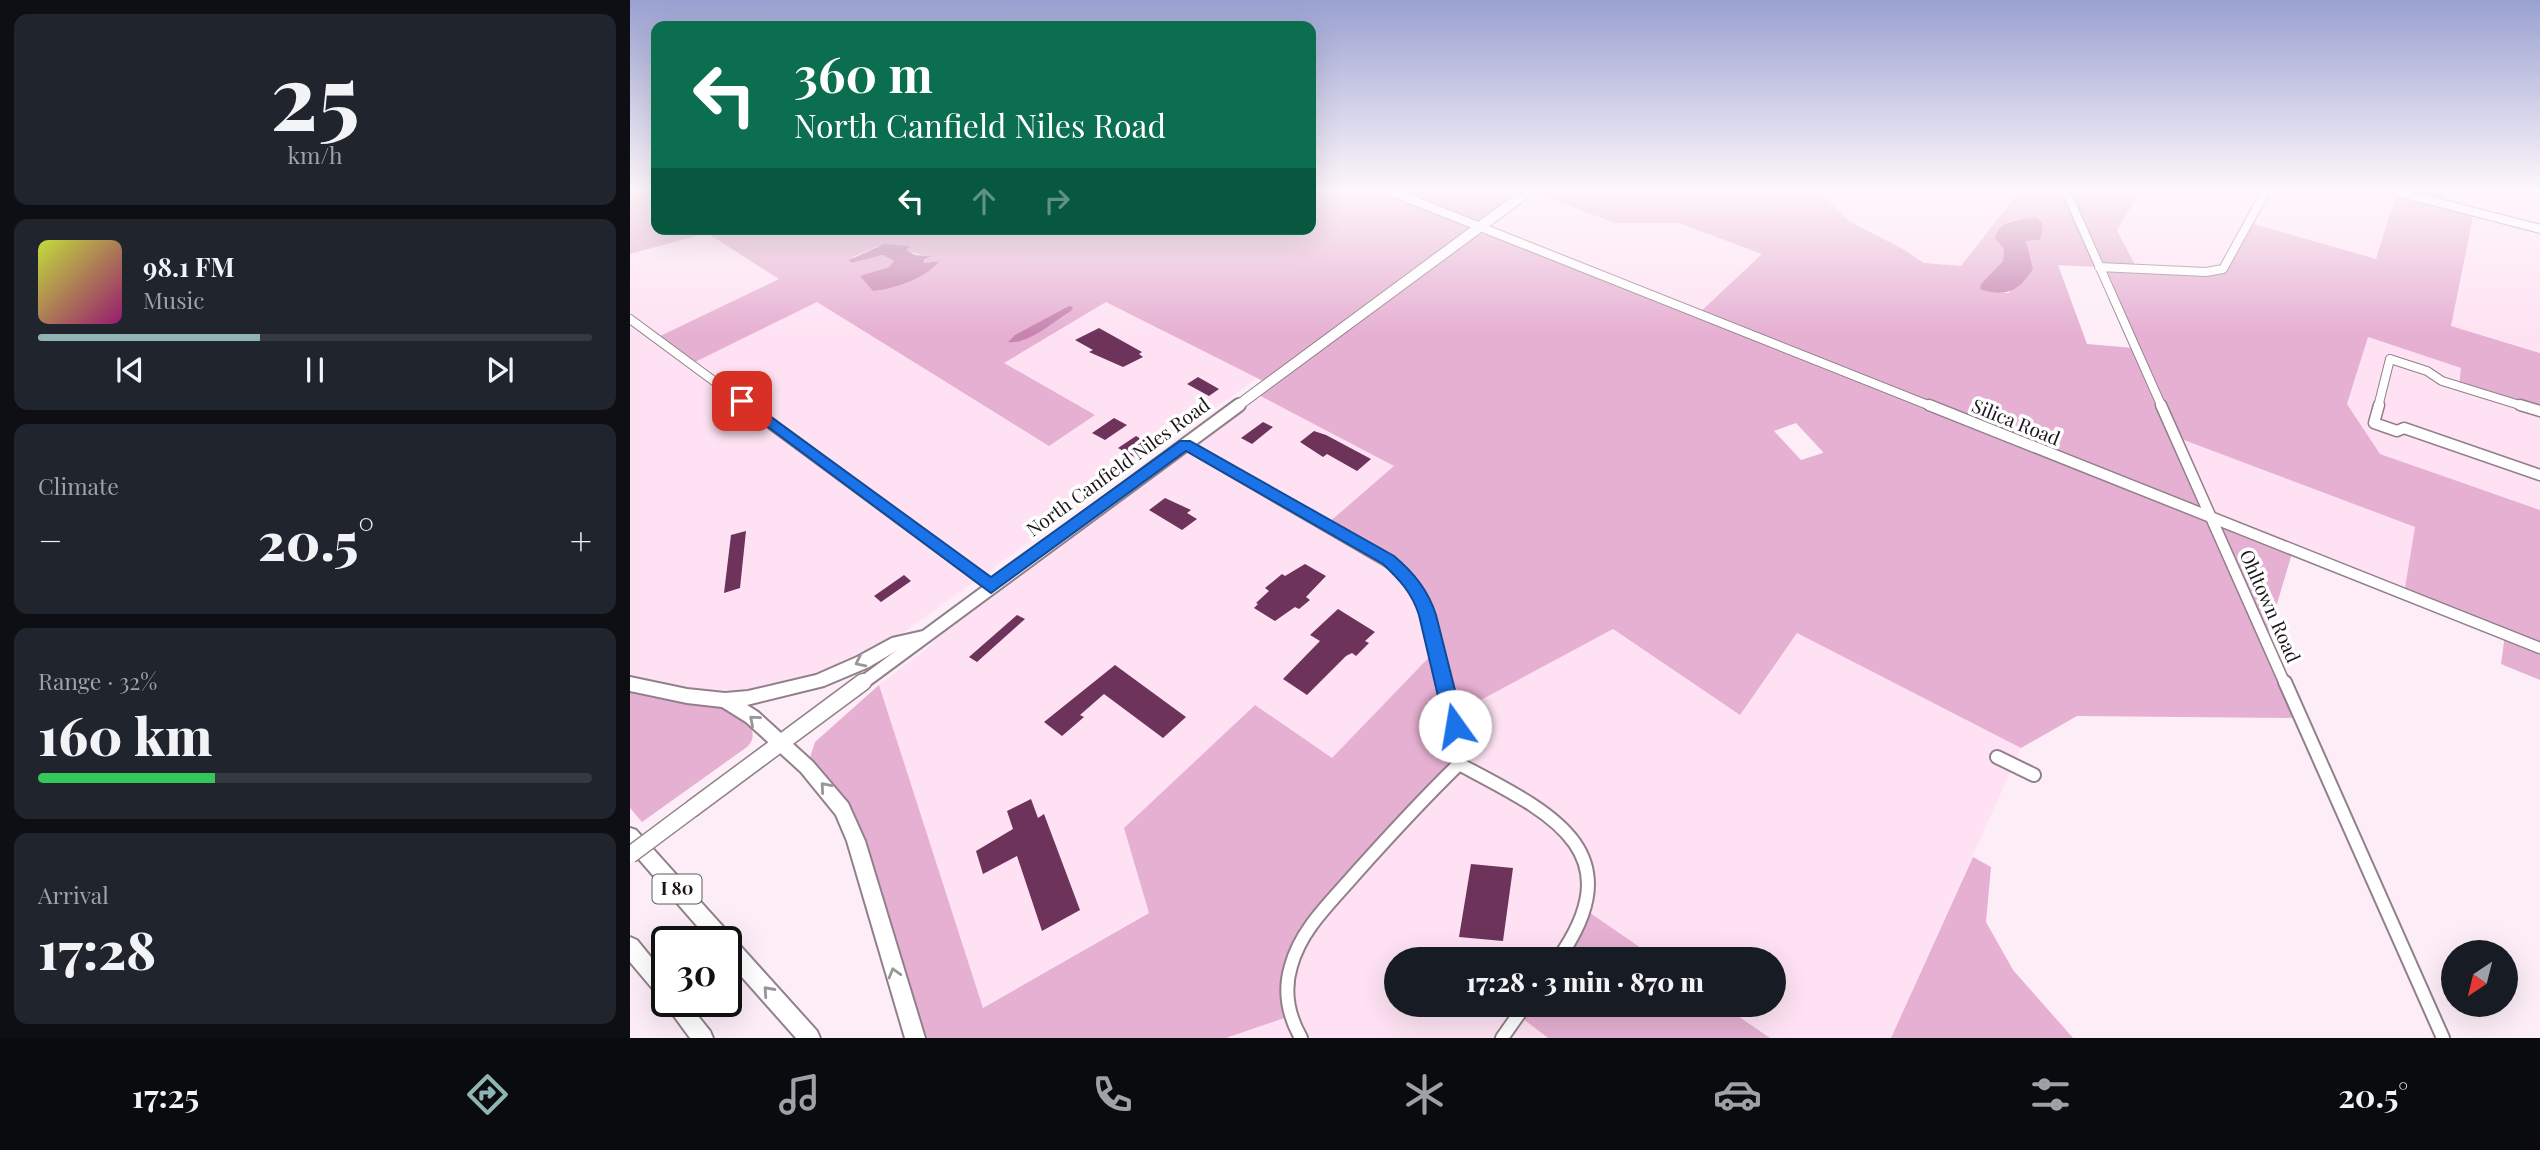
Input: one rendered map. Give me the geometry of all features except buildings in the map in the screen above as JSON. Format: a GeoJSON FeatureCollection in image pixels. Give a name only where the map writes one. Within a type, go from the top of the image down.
{"type":"FeatureCollection","features":[{"type":"Feature","properties":{"kind":"highway"},"geometry":{"type":"LineString","coordinates":[[630,684],[687,696],[725,700],[800,687],[839,672],[897,642],[923,637]]}},
{"type":"Feature","properties":{"kind":"highway"},"geometry":{"type":"LineString","coordinates":[[725,700],[752,717],[807,767],[832,796],[849,823],[915,1038]]}},
{"type":"Feature","properties":{"kind":"highway","name":"I 80"},"geometry":{"type":"LineString","coordinates":[[630,836],[710,926]]}},
{"type":"Feature","properties":{"kind":"highway"},"geometry":{"type":"LineString","coordinates":[[630,947],[651,973]]}},
{"type":"Feature","properties":{"kind":"highway","name":"I 80"},"geometry":{"type":"LineString","coordinates":[[742,962],[810,1038]]}},
{"type":"Feature","properties":{"kind":"highway"},"geometry":{"type":"LineString","coordinates":[[686,1017],[703,1038]]}},
{"type":"Feature","properties":{"kind":"main road","name":"North Canfield Niles Road"},"geometry":{"type":"LineString","coordinates":[[630,855],[1466,237]]}},
{"type":"Feature","properties":{"kind":"street","name":"Silica Road"},"geometry":{"type":"LineString","coordinates":[[1506,237],[2540,648]]}},
{"type":"Feature","properties":{"kind":"street","name":"Ohltown Road"},"geometry":{"type":"LineString","coordinates":[[2086,237],[2443,1038]]}},
{"type":"Feature","properties":{"kind":"street"},"geometry":{"type":"LineString","coordinates":[[2099,267],[2206,272],[2223,269],[2240,237]]}},
{"type":"Feature","properties":{"kind":"street"},"geometry":{"type":"LineString","coordinates":[[630,319],[991,586]]}},
{"type":"Feature","properties":{"kind":"street"},"geometry":{"type":"LineString","coordinates":[[2540,411],[2442,381],[2427,371],[2390,359],[2374,423],[2397,431],[2404,428],[2540,475]]}},
{"type":"Feature","properties":{"kind":"street"},"geometry":{"type":"LineString","coordinates":[[1185,444],[1388,560],[1408,576],[1427,615],[1453,715],[1459,764]]}},
{"type":"Feature","properties":{"kind":"street"},"geometry":{"type":"LineString","coordinates":[[1997,757],[2034,775]]}},
{"type":"Feature","properties":{"kind":"street"},"geometry":{"type":"LineString","coordinates":[[1459,764],[1560,825],[1581,849],[1590,880],[1588,906],[1566,947]]}},
{"type":"Feature","properties":{"kind":"street"},"geometry":{"type":"LineString","coordinates":[[1301,1038],[1290,1016],[1286,988],[1298,943],[1311,923],[1412,810],[1459,764]]}},
{"type":"Feature","properties":{"kind":"street"},"geometry":{"type":"LineString","coordinates":[[1502,1038],[1517,1017]]}},
{"type":"Feature","properties":{"kind":"shaded area"},"geometry":{"type":"Polygon","coordinates":[[[630,237],[691,237],[630,254],[630,237]]]}},
{"type":"Feature","properties":{"kind":"shaded area"},"geometry":{"type":"Polygon","coordinates":[[[691,237],[714,237],[958,390],[1106,302],[1257,378],[904,632],[872,651],[830,670],[791,683],[750,691],[694,690],[630,676],[630,254],[691,237]]]}},
{"type":"Feature","properties":{"kind":"shaded area"},"geometry":{"type":"Polygon","coordinates":[[[714,237],[1509,237],[1698,314],[1762,254],[1718,237],[1880,237],[1924,263],[1961,266],[1983,237],[2006,237],[2003,261],[1994,273],[2000,293],[2009,293],[2028,254],[2026,241],[2039,240],[2037,237],[2121,237],[2137,269],[2218,271],[2240,237],[2301,237],[2376,259],[2383,237],[2469,237],[2451,326],[2540,353],[2540,411],[2459,386],[2461,368],[2368,337],[2347,404],[2380,454],[2540,510],[2540,680],[2501,664],[2505,634],[2404,594],[2415,527],[2176,437],[2212,518],[2293,550],[2266,641],[2300,718],[2077,716],[2021,748],[1797,633],[1740,715],[1613,629],[1453,715],[1459,764],[1412,810],[1294,954],[1290,1016],[1226,1038],[915,1038],[856,841],[807,767],[815,742],[879,685],[983,1008],[1149,913],[1124,828],[1255,705],[1332,758],[1436,650],[1414,585],[1327,524],[1394,466],[1255,393],[1267,383],[1106,302],[1004,363],[1095,415],[1049,446],[817,302],[691,364],[656,338],[779,279],[714,237]],[[878,246],[853,257],[852,263],[883,255],[894,261],[889,267],[861,276],[873,291],[910,282],[928,272],[939,261],[923,263],[928,256],[878,246]],[[2058,265],[2087,344],[2134,348],[2099,267],[2058,265]],[[1796,423],[1774,431],[1801,460],[1823,453],[1796,423]]]}},
{"type":"Feature","properties":{"kind":"shaded area"},"geometry":{"type":"Polygon","coordinates":[[[1506,237],[1718,237],[1762,254],[1698,314],[1506,237]]]}},
{"type":"Feature","properties":{"kind":"shaded area"},"geometry":{"type":"Polygon","coordinates":[[[1880,237],[1983,237],[1961,266],[1924,264],[1880,237]]]}},
{"type":"Feature","properties":{"kind":"shaded area"},"geometry":{"type":"Polygon","coordinates":[[[2040,237],[2040,240],[2026,241],[2033,269],[2022,283],[2011,291],[1997,293],[1980,289],[1981,284],[2003,261],[2004,249],[1995,238],[2040,237]]]}},
{"type":"Feature","properties":{"kind":"shaded area"},"geometry":{"type":"Polygon","coordinates":[[[2121,237],[2242,237],[2223,269],[2137,269],[2121,237]]]}},
{"type":"Feature","properties":{"kind":"shaded area"},"geometry":{"type":"Polygon","coordinates":[[[2301,237],[2383,237],[2376,259],[2301,237]]]}},
{"type":"Feature","properties":{"kind":"shaded area"},"geometry":{"type":"Polygon","coordinates":[[[2469,237],[2540,237],[2540,352],[2451,326],[2469,237]]]}},
{"type":"Feature","properties":{"kind":"shaded area"},"geometry":{"type":"Polygon","coordinates":[[[884,244],[907,246],[910,247],[906,250],[915,255],[930,256],[924,263],[939,261],[928,272],[910,282],[873,291],[860,276],[889,267],[894,261],[883,255],[852,263],[849,260],[884,244]]]}},
{"type":"Feature","properties":{"kind":"shaded area"},"geometry":{"type":"Polygon","coordinates":[[[1069,306],[1073,307],[1071,311],[1041,331],[1024,340],[1008,342],[1015,335],[1069,306]]]}},
{"type":"Feature","properties":{"kind":"shaded area"},"geometry":{"type":"Polygon","coordinates":[[[2367,337],[2461,368],[2459,385],[2540,411],[2540,510],[2379,454],[2347,404],[2367,337]]]}},
{"type":"Feature","properties":{"kind":"shaded area"},"geometry":{"type":"Polygon","coordinates":[[[1255,393],[1395,466],[1407,576],[1436,650],[1332,759],[1254,705],[1210,748],[1149,912],[983,1008],[879,685],[925,650],[991,586],[1255,393]]]}},
{"type":"Feature","properties":{"kind":"shaded area"},"geometry":{"type":"Polygon","coordinates":[[[2176,437],[2416,527],[2404,594],[2212,518],[2176,437]]]}},
{"type":"Feature","properties":{"kind":"shaded area"},"geometry":{"type":"Polygon","coordinates":[[[1613,629],[1740,715],[1797,633],[2021,748],[1891,1038],[1770,1038],[1739,1017],[1786,1017],[1786,947],[1640,947],[1587,910],[1565,947],[1384,947],[1384,1017],[1522,1017],[1548,1038],[1226,1038],[1290,1016],[1294,954],[1453,715],[1613,629]]]}},
{"type":"Feature","properties":{"kind":"shaded area"},"geometry":{"type":"Polygon","coordinates":[[[630,689],[724,709],[750,723],[752,733],[747,747],[642,822],[630,808],[630,689]]]}},
{"type":"Feature","properties":{"kind":"shaded area"},"geometry":{"type":"Polygon","coordinates":[[[1973,857],[1991,867],[1986,922],[2013,970],[2073,1038],[1891,1038],[1973,857]]]}},
{"type":"Feature","properties":{"kind":"shaded area"},"geometry":{"type":"Polygon","coordinates":[[[1586,910],[1640,947],[1565,947],[1586,910]]]}},
{"type":"Feature","properties":{"kind":"shaded area"},"geometry":{"type":"Polygon","coordinates":[[[1521,1017],[1739,1017],[1770,1038],[1548,1038],[1521,1017]]]}},
{"type":"Feature","properties":{"kind":"route"},"geometry":{"type":"LineString","coordinates":[[742,401],[991,586],[1185,444],[1388,560],[1408,576],[1427,615],[1455,726]]}}]}
